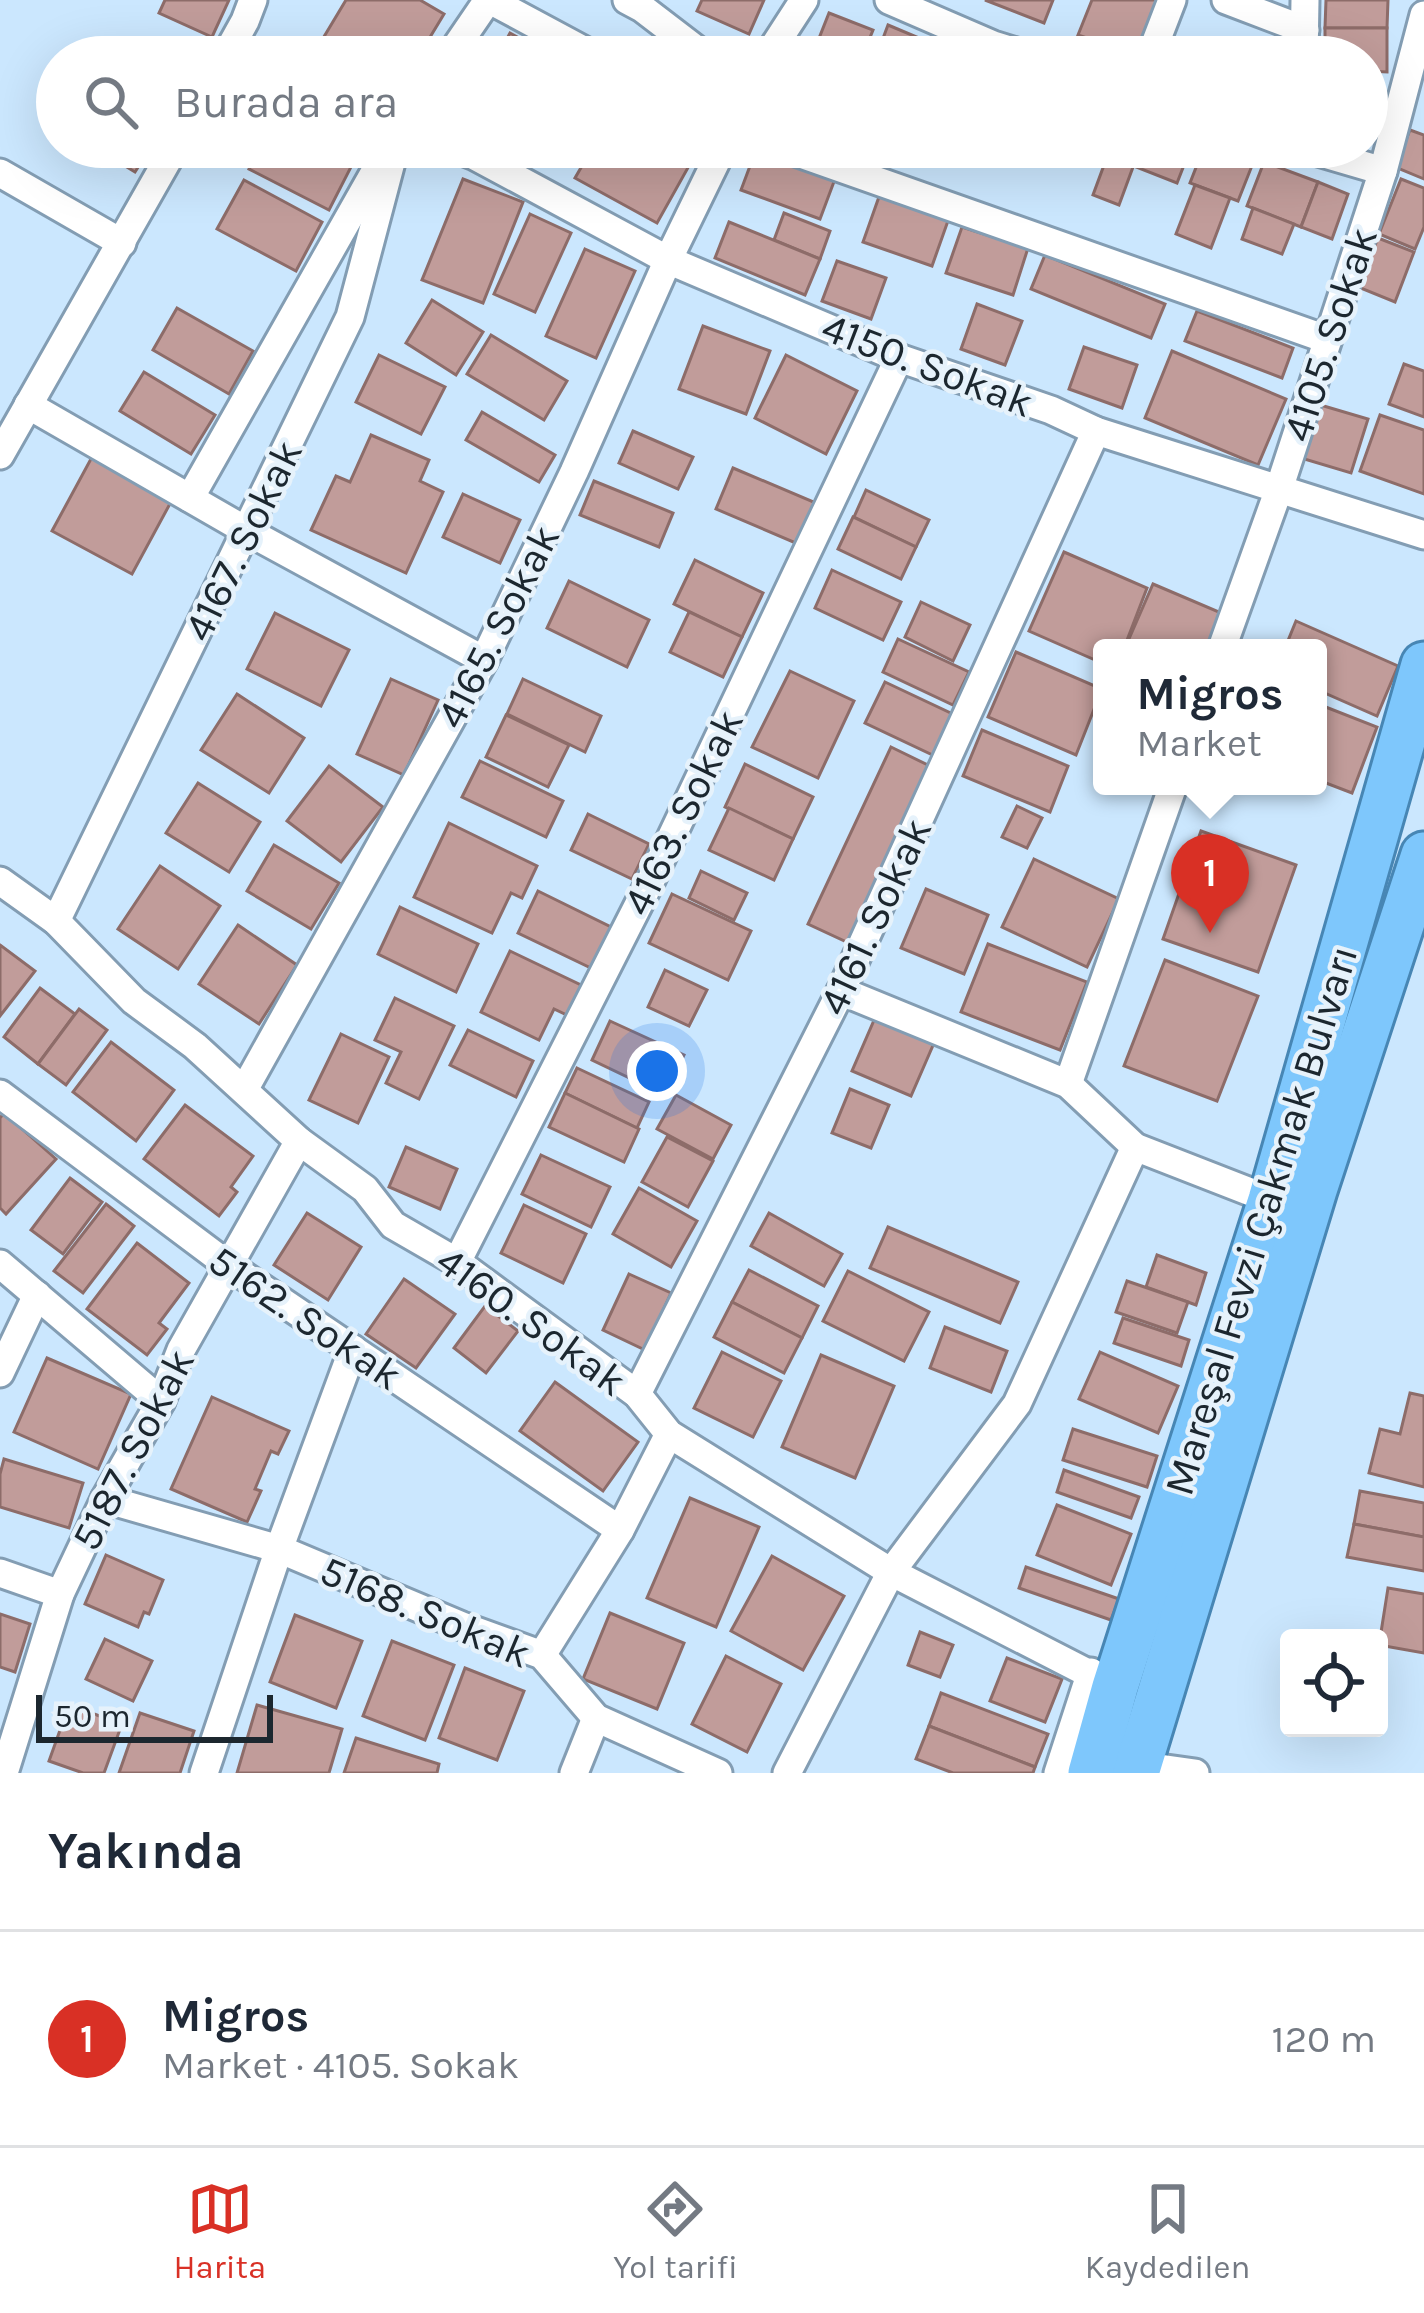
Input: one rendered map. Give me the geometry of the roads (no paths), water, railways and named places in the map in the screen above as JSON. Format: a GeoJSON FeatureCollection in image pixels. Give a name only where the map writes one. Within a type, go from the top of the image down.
{"type":"FeatureCollection","features":[{"type":"Feature","properties":{"kind":"highway","name":"Mareşal Fevzi Çakmak Bulvarı"},"geometry":{"type":"LineString","coordinates":[[1091,1773],[1102,1679],[1271,1200],[1424,665]]}},
{"type":"Feature","properties":{"kind":"highway","name":"Mareşal Fevzi Çakmak Bulvarı"},"geometry":{"type":"LineString","coordinates":[[1137,1769],[1314,1190],[1424,855]]}},
{"type":"Feature","properties":{"kind":"street"},"geometry":{"type":"LineString","coordinates":[[237,36],[253,0]]}},
{"type":"Feature","properties":{"kind":"street"},"geometry":{"type":"LineString","coordinates":[[463,36],[489,0],[557,36]]}},
{"type":"Feature","properties":{"kind":"street"},"geometry":{"type":"LineString","coordinates":[[781,36],[805,0]]}},
{"type":"Feature","properties":{"kind":"street"},"geometry":{"type":"LineString","coordinates":[[889,0],[972,36]]}},
{"type":"Feature","properties":{"kind":"street"},"geometry":{"type":"LineString","coordinates":[[1158,36],[1172,0]]}},
{"type":"Feature","properties":{"kind":"street"},"geometry":{"type":"LineString","coordinates":[[1226,0],[1291,36]]}},
{"type":"Feature","properties":{"kind":"street"},"geometry":{"type":"LineString","coordinates":[[1304,36],[1305,0]]}},
{"type":"Feature","properties":{"kind":"street"},"geometry":{"type":"LineString","coordinates":[[638,3],[680,36]]}},
{"type":"Feature","properties":{"kind":"street","name":"4105. Sokak"},"geometry":{"type":"LineString","coordinates":[[1388,152],[1424,15]]}},
{"type":"Feature","properties":{"kind":"street"},"geometry":{"type":"LineString","coordinates":[[0,454],[163,168]]}},
{"type":"Feature","properties":{"kind":"street","name":"4167. Sokak"},"geometry":{"type":"LineString","coordinates":[[190,498],[380,168]]}},
{"type":"Feature","properties":{"kind":"street","name":"4167. Sokak"},"geometry":{"type":"LineString","coordinates":[[56,921],[350,317],[387,168]]}},
{"type":"Feature","properties":{"kind":"street","name":"4150. Sokak"},"geometry":{"type":"LineString","coordinates":[[497,168],[668,260],[899,358],[1051,410],[1096,431],[1424,535]]}},
{"type":"Feature","properties":{"kind":"street","name":"4165. Sokak"},"geometry":{"type":"LineString","coordinates":[[244,1090],[484,660],[713,168]]}},
{"type":"Feature","properties":{"kind":"street"},"geometry":{"type":"LineString","coordinates":[[841,168],[1326,339]]}},
{"type":"Feature","properties":{"kind":"street"},"geometry":{"type":"LineString","coordinates":[[1373,168],[1383,171]]}},
{"type":"Feature","properties":{"kind":"street","name":"4105. Sokak"},"geometry":{"type":"LineString","coordinates":[[1225,639],[1384,168]]}},
{"type":"Feature","properties":{"kind":"street"},"geometry":{"type":"LineString","coordinates":[[0,173],[122,243]]}},
{"type":"Feature","properties":{"kind":"street","name":"4163. Sokak"},"geometry":{"type":"LineString","coordinates":[[457,1262],[652,878],[899,358]]}},
{"type":"Feature","properties":{"kind":"street"},"geometry":{"type":"LineString","coordinates":[[28,405],[484,660]]}},
{"type":"Feature","properties":{"kind":"street","name":"4161. Sokak"},"geometry":{"type":"LineString","coordinates":[[637,1394],[841,991],[1096,431]]}},
{"type":"Feature","properties":{"kind":"street"},"geometry":{"type":"LineString","coordinates":[[1068,1084],[1170,795]]}},
{"type":"Feature","properties":{"kind":"street","name":"4160. Sokak"},"geometry":{"type":"LineString","coordinates":[[0,881],[56,921],[134,1001],[195,1046],[298,1141],[365,1189],[393,1225],[457,1262],[637,1394],[669,1434],[891,1572],[1102,1679]]}},
{"type":"Feature","properties":{"kind":"street"},"geometry":{"type":"LineString","coordinates":[[841,991],[1068,1084],[1135,1148],[1271,1200]]}},
{"type":"Feature","properties":{"kind":"street","name":"5162. Sokak"},"geometry":{"type":"LineString","coordinates":[[0,1094],[228,1265],[620,1530]]}},
{"type":"Feature","properties":{"kind":"street","name":"5187. Sokak"},"geometry":{"type":"LineString","coordinates":[[4,1773],[60,1594],[105,1499],[161,1401],[182,1350],[298,1141]]}},
{"type":"Feature","properties":{"kind":"street"},"geometry":{"type":"LineString","coordinates":[[787,1773],[891,1572],[1017,1404],[1135,1148]]}},
{"type":"Feature","properties":{"kind":"street"},"geometry":{"type":"LineString","coordinates":[[0,1264],[161,1401]]}},
{"type":"Feature","properties":{"kind":"street"},"geometry":{"type":"LineString","coordinates":[[0,1373],[37,1295]]}},
{"type":"Feature","properties":{"kind":"street"},"geometry":{"type":"LineString","coordinates":[[204,1773],[353,1349]]}},
{"type":"Feature","properties":{"kind":"street"},"geometry":{"type":"LineString","coordinates":[[542,1655],[620,1530],[669,1434]]}},
{"type":"Feature","properties":{"kind":"street","name":"5168. Sokak"},"geometry":{"type":"LineString","coordinates":[[105,1499],[279,1549],[542,1655],[596,1718],[718,1773]]}},
{"type":"Feature","properties":{"kind":"street"},"geometry":{"type":"LineString","coordinates":[[0,1573],[60,1594]]}},
{"type":"Feature","properties":{"kind":"street"},"geometry":{"type":"LineString","coordinates":[[1058,1773],[1102,1679]]}},
{"type":"Feature","properties":{"kind":"street"},"geometry":{"type":"LineString","coordinates":[[574,1773],[596,1718]]}},
{"type":"Feature","properties":{"kind":"street"},"geometry":{"type":"LineString","coordinates":[[1137,1769],[1195,1773]]}},
{"type":"Feature","properties":{"kind":"place","name":"Migros"},"geometry":{"type":"Point","coordinates":[1210,933]}}]}
